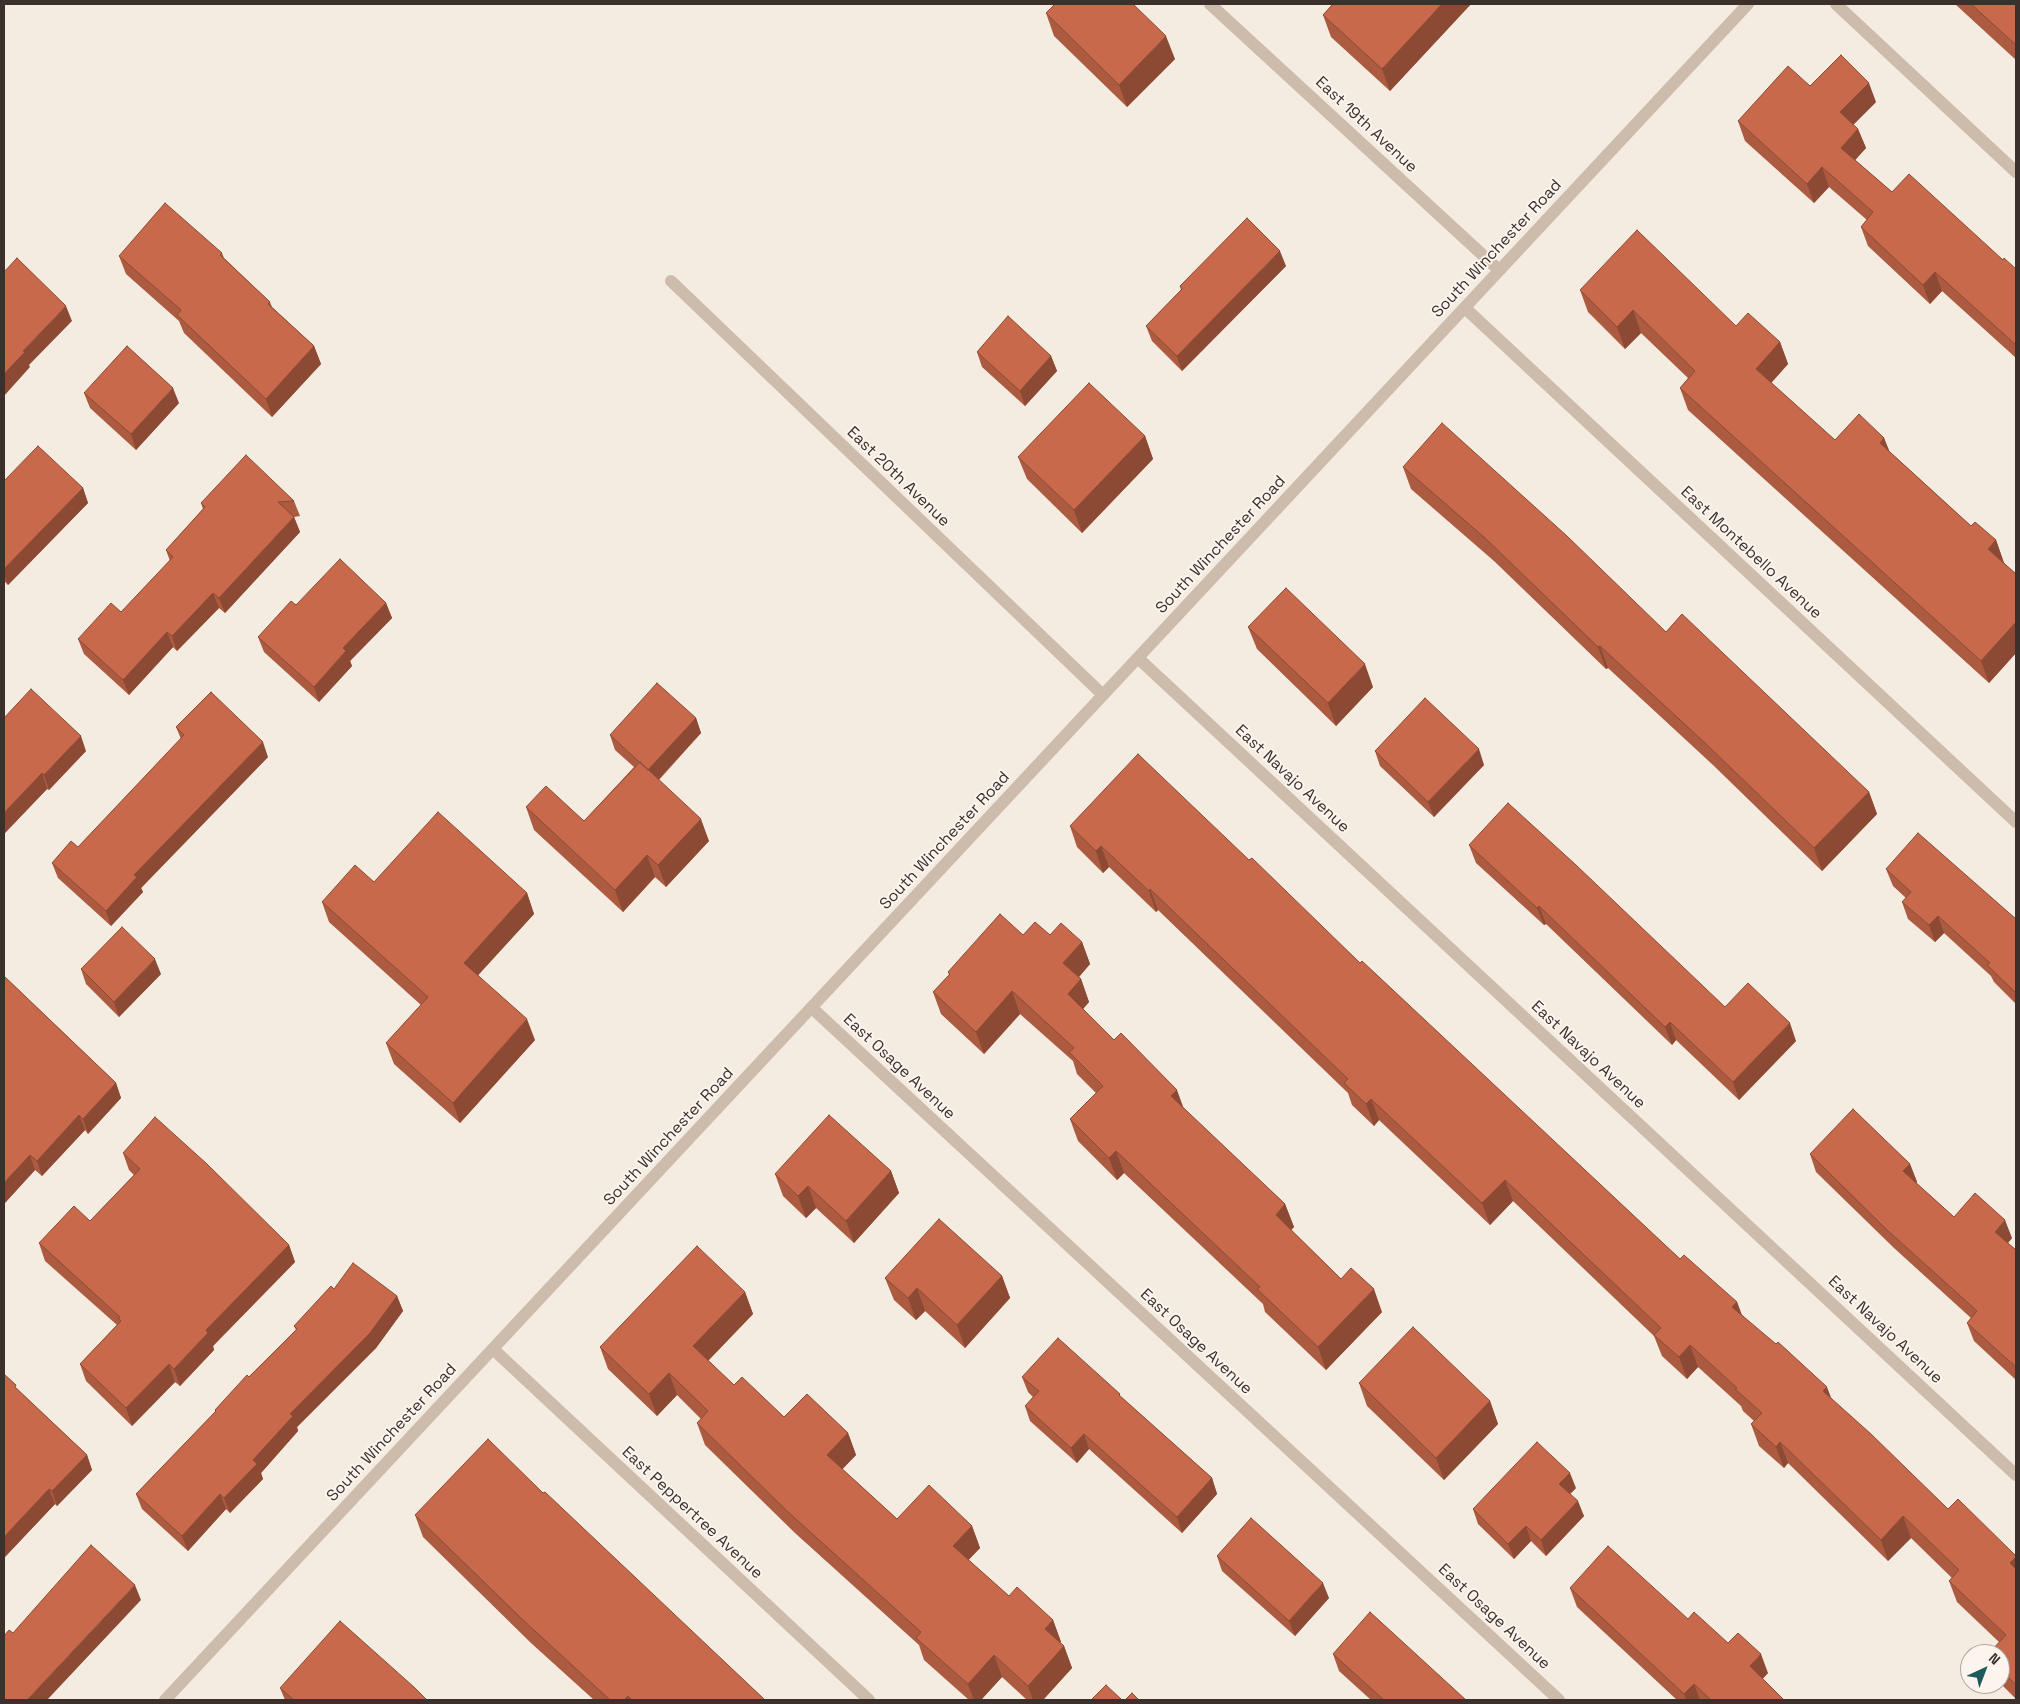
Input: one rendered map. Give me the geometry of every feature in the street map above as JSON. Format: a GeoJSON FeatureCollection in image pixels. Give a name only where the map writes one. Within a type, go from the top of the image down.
{"type":"FeatureCollection","features":[{"type":"Feature","properties":{"kind":"street","name":"East 19th Avenue"},"geometry":{"type":"LineString","coordinates":[[1210,4],[1500,270]]}},
{"type":"Feature","properties":{"kind":"street","name":"South Winchester Road"},"geometry":{"type":"LineString","coordinates":[[165,1700],[1748,4]]}},
{"type":"Feature","properties":{"kind":"street"},"geometry":{"type":"LineString","coordinates":[[1836,4],[2016,172]]}},
{"type":"Feature","properties":{"kind":"street","name":"East 20th Avenue"},"geometry":{"type":"LineString","coordinates":[[671,281],[1103,695]]}},
{"type":"Feature","properties":{"kind":"street","name":"East Montebello Avenue"},"geometry":{"type":"LineString","coordinates":[[1465,308],[2016,822]]}},
{"type":"Feature","properties":{"kind":"street","name":"East Navajo Avenue"},"geometry":{"type":"LineString","coordinates":[[1138,658],[2016,1475]]}},
{"type":"Feature","properties":{"kind":"street","name":"East Osage Avenue"},"geometry":{"type":"LineString","coordinates":[[812,1008],[1559,1700]]}},
{"type":"Feature","properties":{"kind":"street","name":"East Peppertree Avenue"},"geometry":{"type":"LineString","coordinates":[[493,1349],[869,1700]]}},
{"type":"Feature","properties":{"kind":"building"},"geometry":{"type":"Polygon","coordinates":[[[1055,4],[1133,4],[1166,36],[1119,85],[1046,13],[1055,4]]]}},
{"type":"Feature","properties":{"kind":"building"},"geometry":{"type":"Polygon","coordinates":[[[1333,4],[1442,4],[1382,69],[1323,15],[1333,4]]]}},
{"type":"Feature","properties":{"kind":"building"},"geometry":{"type":"Polygon","coordinates":[[[1971,4],[2016,4],[2016,45],[1971,4]]]}},
{"type":"Feature","properties":{"kind":"building"},"geometry":{"type":"Polygon","coordinates":[[[1841,55],[1869,83],[1840,112],[1858,129],[1841,148],[1892,192],[1909,174],[2003,260],[2004,258],[2016,269],[2016,345],[1935,272],[1923,285],[1861,227],[1873,212],[1822,167],[1807,184],[1738,121],[1788,66],[1810,86],[1841,55]]]}},
{"type":"Feature","properties":{"kind":"building"},"geometry":{"type":"Polygon","coordinates":[[[165,203],[222,253],[220,255],[270,302],[268,304],[314,346],[266,399],[177,315],[181,310],[119,256],[165,203]]]}},
{"type":"Feature","properties":{"kind":"building"},"geometry":{"type":"Polygon","coordinates":[[[1247,218],[1280,251],[1177,356],[1146,326],[1182,289],[1180,286],[1247,218]]]}},
{"type":"Feature","properties":{"kind":"building"},"geometry":{"type":"Polygon","coordinates":[[[1637,230],[1736,326],[1748,313],[1780,342],[1756,369],[1835,440],[1859,414],[1884,438],[1880,443],[1971,526],[1975,522],[1996,540],[1988,549],[2016,574],[2016,622],[1981,661],[1680,388],[1695,371],[1633,310],[1617,327],[1580,290],[1637,230]]]}},
{"type":"Feature","properties":{"kind":"building"},"geometry":{"type":"Polygon","coordinates":[[[17,258],[66,306],[4,374],[4,272],[17,258]]]}},
{"type":"Feature","properties":{"kind":"building"},"geometry":{"type":"Polygon","coordinates":[[[1008,316],[1051,356],[1020,391],[977,352],[1008,316]]]}},
{"type":"Feature","properties":{"kind":"building"},"geometry":{"type":"Polygon","coordinates":[[[127,346],[173,388],[131,434],[84,393],[127,346]]]}},
{"type":"Feature","properties":{"kind":"building"},"geometry":{"type":"Polygon","coordinates":[[[1089,383],[1145,436],[1074,510],[1018,457],[1089,383]]]}},
{"type":"Feature","properties":{"kind":"building"},"geometry":{"type":"Polygon","coordinates":[[[1442,423],[1567,536],[1666,632],[1682,614],[1869,792],[1814,848],[1705,743],[1600,646],[1598,647],[1485,538],[1403,467],[1442,423]]]}},
{"type":"Feature","properties":{"kind":"building"},"geometry":{"type":"Polygon","coordinates":[[[38,446],[83,488],[4,569],[4,481],[38,446]]]}},
{"type":"Feature","properties":{"kind":"building"},"geometry":{"type":"Polygon","coordinates":[[[246,455],[294,501],[278,502],[294,517],[219,598],[213,593],[172,636],[167,632],[123,680],[78,639],[111,603],[121,612],[173,557],[166,550],[205,507],[201,503],[246,455]]]}},
{"type":"Feature","properties":{"kind":"building"},"geometry":{"type":"Polygon","coordinates":[[[340,559],[386,603],[343,648],[346,651],[314,687],[258,637],[291,601],[296,605],[340,559]]]}},
{"type":"Feature","properties":{"kind":"building"},"geometry":{"type":"Polygon","coordinates":[[[1286,588],[1365,664],[1328,703],[1248,627],[1286,588]]]}},
{"type":"Feature","properties":{"kind":"building"},"geometry":{"type":"Polygon","coordinates":[[[657,683],[696,718],[648,770],[610,735],[657,683]]]}},
{"type":"Feature","properties":{"kind":"building"},"geometry":{"type":"Polygon","coordinates":[[[31,689],[81,736],[4,813],[4,718],[31,689]]]}},
{"type":"Feature","properties":{"kind":"building"},"geometry":{"type":"Polygon","coordinates":[[[211,692],[263,742],[134,875],[137,877],[106,911],[52,863],[71,841],[78,847],[184,735],[176,727],[211,692]]]}},
{"type":"Feature","properties":{"kind":"building"},"geometry":{"type":"Polygon","coordinates":[[[1425,698],[1479,749],[1428,802],[1375,751],[1425,698]]]}},
{"type":"Feature","properties":{"kind":"building"},"geometry":{"type":"Polygon","coordinates":[[[1138,754],[1249,860],[1252,858],[1360,963],[1362,961],[1680,1259],[1684,1255],[1737,1302],[1732,1307],[1776,1344],[1778,1342],[1827,1387],[1823,1391],[1871,1434],[1948,1509],[1958,1499],[2016,1556],[2010,1563],[2016,1569],[2016,1685],[2010,1679],[2010,1644],[1997,1644],[2006,1635],[1949,1581],[1959,1570],[1903,1516],[1881,1540],[1780,1442],[1776,1447],[1751,1424],[1762,1413],[1735,1389],[1737,1388],[1690,1345],[1679,1357],[1654,1335],[1661,1328],[1505,1180],[1482,1203],[1371,1099],[1366,1104],[1344,1083],[1348,1079],[1150,889],[1149,891],[1101,846],[1096,851],[1070,826],[1138,754]]]}},
{"type":"Feature","properties":{"kind":"building"},"geometry":{"type":"Polygon","coordinates":[[[640,762],[701,819],[658,865],[647,855],[615,890],[526,807],[546,786],[584,821],[640,762]]]}},
{"type":"Feature","properties":{"kind":"building"},"geometry":{"type":"Polygon","coordinates":[[[1508,803],[1725,1007],[1748,983],[1790,1023],[1733,1082],[1670,1022],[1665,1027],[1539,906],[1537,908],[1469,845],[1508,803]]]}},
{"type":"Feature","properties":{"kind":"building"},"geometry":{"type":"Polygon","coordinates":[[[438,812],[527,893],[464,963],[527,1019],[453,1103],[386,1043],[428,997],[322,902],[355,865],[374,882],[438,812]]]}},
{"type":"Feature","properties":{"kind":"building"},"geometry":{"type":"Polygon","coordinates":[[[1918,833],[2016,919],[2016,993],[1987,965],[1990,963],[1938,916],[1929,925],[1902,902],[1911,892],[1886,869],[1918,833]]]}},
{"type":"Feature","properties":{"kind":"building"},"geometry":{"type":"Polygon","coordinates":[[[1000,914],[1023,935],[1035,922],[1050,935],[1061,923],[1082,942],[1063,963],[1081,979],[1068,994],[1114,1040],[1121,1033],[1177,1090],[1171,1096],[1285,1204],[1276,1215],[1341,1279],[1351,1268],[1374,1289],[1318,1347],[1257,1289],[1260,1287],[1116,1151],[1109,1158],[1070,1119],[1103,1086],[1069,1052],[1074,1048],[1012,991],[976,1032],[933,992],[950,974],[948,972],[1000,914]]]}},
{"type":"Feature","properties":{"kind":"building"},"geometry":{"type":"Polygon","coordinates":[[[122,927],[155,959],[114,1002],[81,969],[122,927]]]}},
{"type":"Feature","properties":{"kind":"building"},"geometry":{"type":"Polygon","coordinates":[[[4,976],[116,1083],[83,1119],[79,1115],[37,1161],[30,1155],[4,1183],[4,976]]]}},
{"type":"Feature","properties":{"kind":"building"},"geometry":{"type":"Polygon","coordinates":[[[1853,1109],[1910,1164],[1903,1171],[1954,1217],[1975,1193],[2005,1220],[1995,1232],[2016,1250],[2016,1367],[1967,1323],[1977,1311],[1887,1230],[1810,1154],[1853,1109]]]}},
{"type":"Feature","properties":{"kind":"building"},"geometry":{"type":"Polygon","coordinates":[[[829,1115],[891,1171],[846,1221],[808,1186],[798,1196],[775,1174],[829,1115]]]}},
{"type":"Feature","properties":{"kind":"building"},"geometry":{"type":"Polygon","coordinates":[[[155,1117],[207,1164],[289,1245],[206,1330],[208,1333],[174,1369],[169,1364],[126,1408],[80,1364],[121,1321],[118,1318],[120,1317],[39,1243],[74,1206],[90,1221],[140,1169],[123,1153],[155,1117]]]}},
{"type":"Feature","properties":{"kind":"building"},"geometry":{"type":"Polygon","coordinates":[[[939,1219],[1002,1276],[957,1325],[917,1288],[908,1298],[885,1278],[939,1219]]]}},
{"type":"Feature","properties":{"kind":"building"},"geometry":{"type":"Polygon","coordinates":[[[697,1246],[745,1292],[693,1346],[734,1385],[742,1377],[784,1417],[807,1394],[848,1433],[827,1455],[897,1519],[929,1485],[972,1526],[953,1546],[1009,1596],[1017,1587],[1053,1620],[1045,1629],[1064,1646],[1028,1686],[994,1655],[968,1684],[916,1638],[921,1632],[787,1511],[697,1423],[708,1411],[669,1373],[649,1394],[600,1347],[697,1246]]]}},
{"type":"Feature","properties":{"kind":"building"},"geometry":{"type":"Polygon","coordinates":[[[353,1263],[397,1296],[370,1333],[290,1414],[293,1416],[253,1460],[257,1464],[224,1498],[220,1494],[182,1536],[136,1494],[216,1411],[247,1375],[249,1377],[297,1329],[294,1326],[331,1286],[334,1289],[353,1263]]]}},
{"type":"Feature","properties":{"kind":"building"},"geometry":{"type":"Polygon","coordinates":[[[1413,1327],[1490,1401],[1436,1458],[1359,1383],[1413,1327]]]}},
{"type":"Feature","properties":{"kind":"building"},"geometry":{"type":"Polygon","coordinates":[[[1058,1338],[1212,1478],[1177,1517],[1084,1434],[1071,1448],[1025,1406],[1039,1391],[1022,1377],[1058,1338]]]}},
{"type":"Feature","properties":{"kind":"building"},"geometry":{"type":"Polygon","coordinates":[[[4,1374],[16,1385],[15,1387],[87,1455],[52,1491],[49,1489],[4,1537],[5,1446],[4,1374]]]}},
{"type":"Feature","properties":{"kind":"building"},"geometry":{"type":"Polygon","coordinates":[[[488,1439],[543,1493],[545,1492],[765,1700],[632,1700],[628,1696],[624,1700],[610,1700],[523,1620],[415,1515],[488,1439]]]}},
{"type":"Feature","properties":{"kind":"building"},"geometry":{"type":"Polygon","coordinates":[[[1537,1442],[1570,1473],[1559,1484],[1578,1501],[1541,1540],[1526,1526],[1508,1544],[1473,1509],[1537,1442]]]}},
{"type":"Feature","properties":{"kind":"building"},"geometry":{"type":"Polygon","coordinates":[[[1251,1518],[1323,1583],[1289,1621],[1217,1556],[1251,1518]]]}},
{"type":"Feature","properties":{"kind":"building"},"geometry":{"type":"Polygon","coordinates":[[[91,1545],[135,1585],[27,1700],[4,1700],[4,1636],[9,1630],[13,1633],[91,1545]]]}},
{"type":"Feature","properties":{"kind":"building"},"geometry":{"type":"Polygon","coordinates":[[[1608,1546],[1688,1619],[1694,1612],[1728,1643],[1738,1633],[1761,1654],[1750,1666],[1784,1700],[1711,1700],[1694,1684],[1684,1694],[1570,1588],[1608,1546]]]}},
{"type":"Feature","properties":{"kind":"building"},"geometry":{"type":"Polygon","coordinates":[[[1370,1612],[1466,1700],[1384,1700],[1333,1654],[1370,1612]]]}},
{"type":"Feature","properties":{"kind":"building"},"geometry":{"type":"Polygon","coordinates":[[[340,1621],[427,1700],[294,1700],[280,1688],[340,1621]]]}},
{"type":"Feature","properties":{"kind":"building"},"geometry":{"type":"Polygon","coordinates":[[[1106,1685],[1122,1700],[1091,1700],[1106,1685]]]}},
{"type":"Feature","properties":{"kind":"building"},"geometry":{"type":"Polygon","coordinates":[[[1132,1693],[1139,1700],[1125,1700],[1132,1693]]]}}]}
